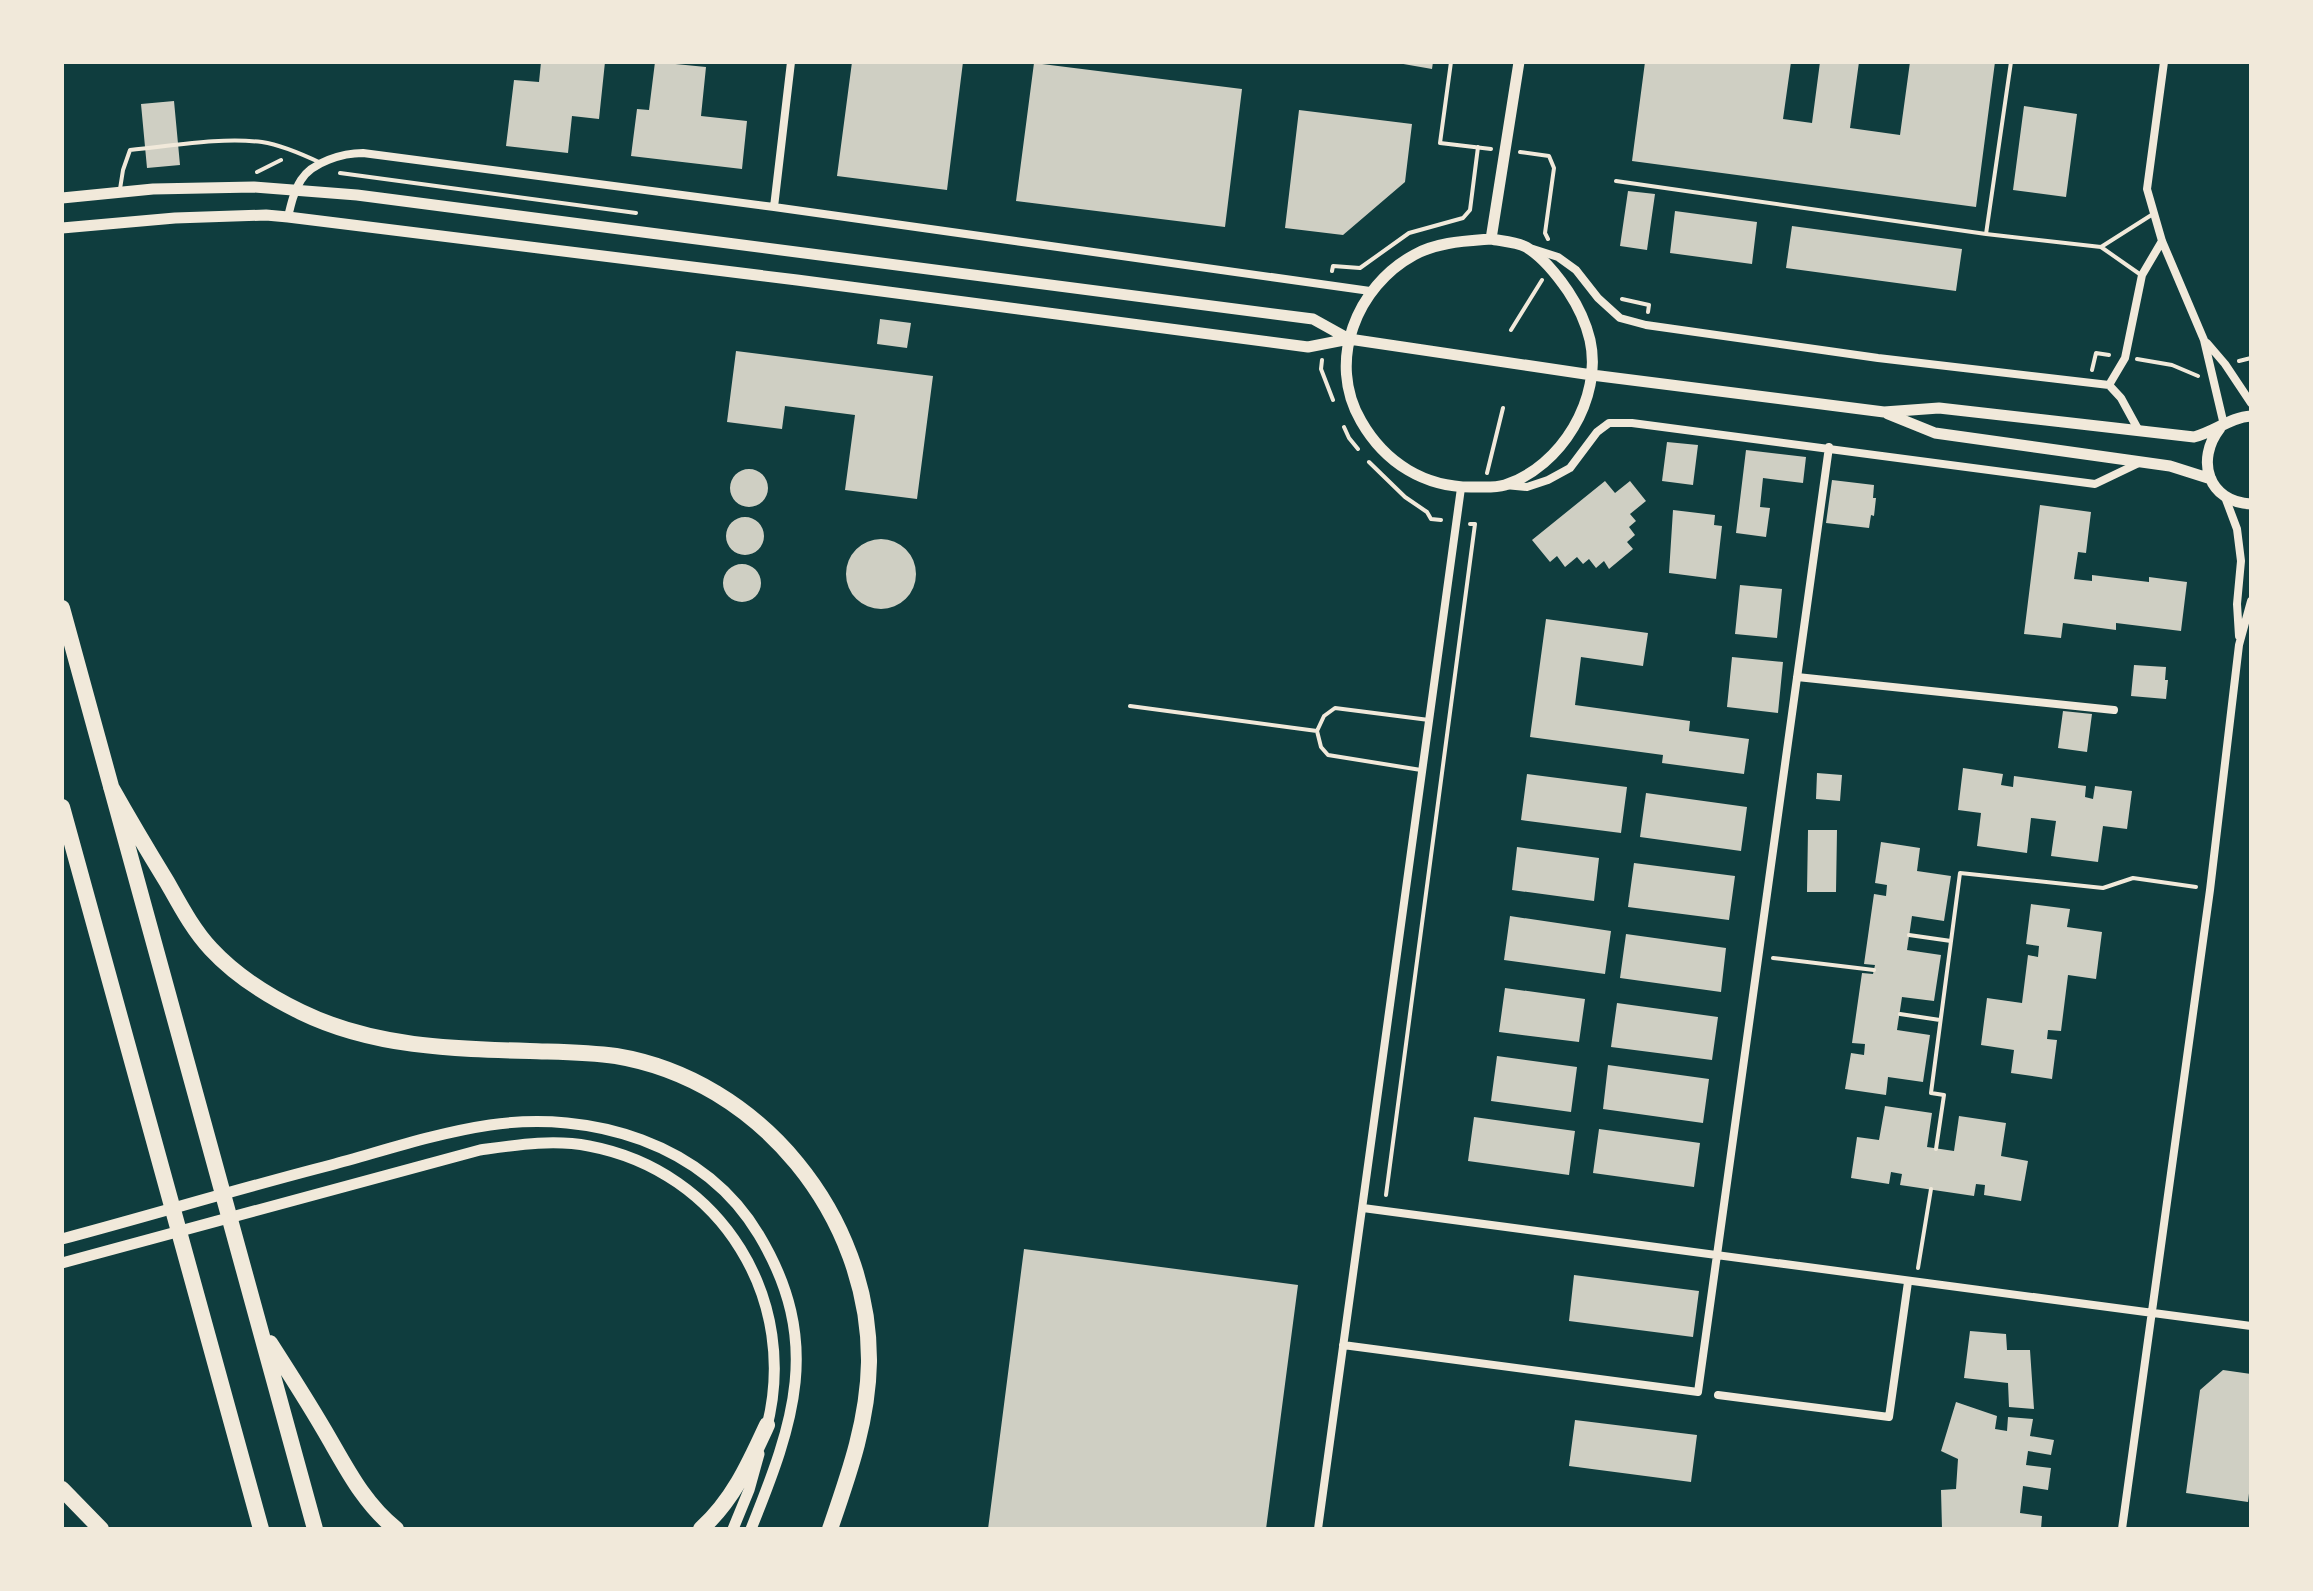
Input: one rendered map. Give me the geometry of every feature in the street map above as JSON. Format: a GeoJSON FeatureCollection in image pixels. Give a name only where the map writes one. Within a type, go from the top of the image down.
{"type":"FeatureCollection","features":[{"type":"Feature","properties":{"kind":"highway"},"geometry":{"type":"LineString","coordinates":[[62,608],[315,1529]]}},
{"type":"Feature","properties":{"kind":"highway"},"geometry":{"type":"LineString","coordinates":[[111,787],[210,949],[247,981],[303,1013],[362,1035],[411,1044],[580,1053],[639,1061],[687,1078],[712,1091],[758,1123],[781,1145],[807,1175],[832,1215],[855,1272],[867,1330],[868,1389],[863,1424],[830,1529]]}},
{"type":"Feature","properties":{"kind":"highway"},"geometry":{"type":"LineString","coordinates":[[62,807],[261,1529]]}},
{"type":"Feature","properties":{"kind":"highway"},"geometry":{"type":"LineString","coordinates":[[259,1326],[325,1431],[344,1468],[382,1518],[396,1529]]}},
{"type":"Feature","properties":{"kind":"highway"},"geometry":{"type":"LineString","coordinates":[[701,1529],[721,1510],[741,1481],[767,1425]]}},
{"type":"Feature","properties":{"kind":"highway"},"geometry":{"type":"LineString","coordinates":[[62,1489],[101,1529]]}},
{"type":"Feature","properties":{"kind":"street"},"geometry":{"type":"LineString","coordinates":[[774,207],[791,62]]}},
{"type":"Feature","properties":{"kind":"street"},"geometry":{"type":"LineString","coordinates":[[1491,239],[1519,62]]}},
{"type":"Feature","properties":{"kind":"street"},"geometry":{"type":"LineString","coordinates":[[2164,62],[2147,189],[2162,241],[2204,340],[2222,426],[2207,452],[2207,466],[2211,479],[2225,497],[2237,529],[2241,561],[2237,604],[2239,645]]}},
{"type":"Feature","properties":{"kind":"street"},"geometry":{"type":"LineString","coordinates":[[288,217],[302,177],[333,159],[363,153],[1370,291]]}},
{"type":"Feature","properties":{"kind":"street"},"geometry":{"type":"LineString","coordinates":[[62,198],[153,189],[254,187],[373,197],[1313,319],[1349,339]]}},
{"type":"Feature","properties":{"kind":"street"},"geometry":{"type":"LineString","coordinates":[[62,228],[175,218],[266,215],[1308,347],[1349,339],[1592,375],[1884,412],[1939,408],[2194,437],[2235,418],[2251,416]]}},
{"type":"Feature","properties":{"kind":"street"},"geometry":{"type":"LineString","coordinates":[[2139,431],[2121,398],[2109,385],[1878,358],[1646,325],[1620,318],[1598,298],[1586,279],[1567,263],[1525,246],[1491,239],[1453,242],[1416,253],[1384,276],[1370,291],[1360,307],[1349,339],[1347,379],[1356,412],[1373,441],[1397,465],[1428,481],[1461,488],[1527,487],[1570,468],[1597,432],[1609,423],[1632,423],[1829,447],[2095,484],[2142,462]]}},
{"type":"Feature","properties":{"kind":"street"},"geometry":{"type":"LineString","coordinates":[[2109,385],[2125,358],[2142,275],[2162,241]]}},
{"type":"Feature","properties":{"kind":"street"},"geometry":{"type":"LineString","coordinates":[[1504,485],[1532,471],[1554,454],[1580,417],[1592,375],[1590,341],[1578,306],[1550,268],[1525,246]]}},
{"type":"Feature","properties":{"kind":"street"},"geometry":{"type":"LineString","coordinates":[[2204,340],[2225,364],[2251,403]]}},
{"type":"Feature","properties":{"kind":"street"},"geometry":{"type":"LineString","coordinates":[[1884,412],[1935,433],[2181,468],[2211,479]]}},
{"type":"Feature","properties":{"kind":"street"},"geometry":{"type":"LineString","coordinates":[[1343,1345],[1698,1392],[1829,447]]}},
{"type":"Feature","properties":{"kind":"street"},"geometry":{"type":"LineString","coordinates":[[1318,1529],[1461,488]]}},
{"type":"Feature","properties":{"kind":"street"},"geometry":{"type":"LineString","coordinates":[[2225,497],[2241,504],[2251,504]]}},
{"type":"Feature","properties":{"kind":"street"},"geometry":{"type":"LineString","coordinates":[[2122,1529],[2210,890],[2239,645],[2251,601]]}},
{"type":"Feature","properties":{"kind":"street"},"geometry":{"type":"LineString","coordinates":[[1797,677],[2114,710]]}},
{"type":"Feature","properties":{"kind":"street"},"geometry":{"type":"LineString","coordinates":[[62,1239],[308,1171],[488,1126],[559,1121],[586,1124],[642,1139],[689,1162],[717,1184],[752,1224],[765,1245],[788,1300],[794,1325],[798,1378],[794,1404],[784,1444],[751,1529]]}},
{"type":"Feature","properties":{"kind":"street"},"geometry":{"type":"LineString","coordinates":[[62,1263],[480,1150],[557,1143],[589,1146],[646,1165],[671,1179],[730,1231],[755,1273],[766,1304],[775,1361],[774,1392],[749,1490],[733,1529]]}},
{"type":"Feature","properties":{"kind":"street"},"geometry":{"type":"LineString","coordinates":[[1363,1208],[2251,1326]]}},
{"type":"Feature","properties":{"kind":"street"},"geometry":{"type":"LineString","coordinates":[[1718,1395],[1889,1417],[1908,1282]]}},
{"type":"Feature","properties":{"kind":"lane"},"geometry":{"type":"LineString","coordinates":[[1986,234],[2011,62]]}},
{"type":"Feature","properties":{"kind":"lane"},"geometry":{"type":"LineString","coordinates":[[120,192],[130,150],[238,141],[263,142],[323,163]]}},
{"type":"Feature","properties":{"kind":"lane"},"geometry":{"type":"LineString","coordinates":[[1616,181],[1986,234],[2101,247],[2142,275]]}},
{"type":"Feature","properties":{"kind":"lane"},"geometry":{"type":"LineString","coordinates":[[2101,247],[2154,213]]}},
{"type":"Feature","properties":{"kind":"lane"},"geometry":{"type":"LineString","coordinates":[[1130,706],[1317,731]]}},
{"type":"Feature","properties":{"kind":"lane"},"geometry":{"type":"LineString","coordinates":[[1423,770],[1328,755],[1321,747],[1317,731],[1324,716],[1335,708],[1430,720]]}},
{"type":"Feature","properties":{"kind":"path"},"geometry":{"type":"LineString","coordinates":[[1451,62],[1440,143],[1549,156],[1554,168],[1545,233],[1550,243]]}},
{"type":"Feature","properties":{"kind":"path"},"geometry":{"type":"LineString","coordinates":[[1330,286],[1333,266],[1360,268],[1409,233],[1463,218],[1470,210],[1478,147]]}},
{"type":"Feature","properties":{"kind":"path"},"geometry":{"type":"LineString","coordinates":[[1511,330],[1550,268]]}},
{"type":"Feature","properties":{"kind":"path"},"geometry":{"type":"LineString","coordinates":[[1613,292],[1621,299],[1649,305],[1646,325]]}},
{"type":"Feature","properties":{"kind":"path"},"geometry":{"type":"LineString","coordinates":[[1324,344],[1321,369],[1334,403]]}},
{"type":"Feature","properties":{"kind":"path"},"geometry":{"type":"LineString","coordinates":[[1485,487],[1503,408]]}},
{"type":"Feature","properties":{"kind":"path"},"geometry":{"type":"LineString","coordinates":[[1339,414],[1349,438],[1358,449]]}},
{"type":"Feature","properties":{"kind":"path"},"geometry":{"type":"LineString","coordinates":[[1368,461],[1405,497],[1427,512],[1431,519],[1475,524],[1384,1195],[1399,1197]]}},
{"type":"Feature","properties":{"kind":"path"},"geometry":{"type":"LineString","coordinates":[[1936,1149],[1944,1095],[1931,1093],[1960,873],[2103,888],[2133,878],[2210,890]]}},
{"type":"Feature","properties":{"kind":"path"},"geometry":{"type":"LineString","coordinates":[[1909,935],[1951,941]]}},
{"type":"Feature","properties":{"kind":"path"},"geometry":{"type":"LineString","coordinates":[[1758,956],[1874,970]]}},
{"type":"Feature","properties":{"kind":"path"},"geometry":{"type":"LineString","coordinates":[[1900,1014],[1940,1020]]}},
{"type":"Feature","properties":{"kind":"path"},"geometry":{"type":"LineString","coordinates":[[1907,1267],[1918,1268],[1931,1189]]}},
{"type":"Feature","properties":{"kind":"building"},"geometry":{"type":"Polygon","coordinates":[[[541,62],[605,62],[599,119],[572,116],[568,153],[506,146],[514,80],[539,82],[541,62]]]}},
{"type":"Feature","properties":{"kind":"building"},"geometry":{"type":"Polygon","coordinates":[[[655,62],[706,67],[701,116],[747,121],[742,169],[631,156],[637,109],[649,110],[655,62]]]}},
{"type":"Feature","properties":{"kind":"building"},"geometry":{"type":"Polygon","coordinates":[[[852,62],[963,62],[947,190],[837,176],[852,62]]]}},
{"type":"Feature","properties":{"kind":"building"},"geometry":{"type":"Polygon","coordinates":[[[1392,62],[1433,62],[1432,69],[1392,62]]]}},
{"type":"Feature","properties":{"kind":"building"},"geometry":{"type":"Polygon","coordinates":[[[1645,62],[1791,62],[1783,119],[1812,123],[1820,62],[1859,62],[1850,128],[1900,135],[1910,62],[1995,62],[1976,207],[1632,161],[1645,62]]]}},
{"type":"Feature","properties":{"kind":"building"},"geometry":{"type":"Polygon","coordinates":[[[1034,63],[1242,89],[1225,227],[1016,201],[1034,63]]]}},
{"type":"Feature","properties":{"kind":"building"},"geometry":{"type":"Polygon","coordinates":[[[174,101],[180,165],[147,168],[141,104],[174,101]]]}},
{"type":"Feature","properties":{"kind":"building"},"geometry":{"type":"Polygon","coordinates":[[[2024,106],[2077,114],[2066,197],[2013,190],[2024,106]]]}},
{"type":"Feature","properties":{"kind":"building"},"geometry":{"type":"Polygon","coordinates":[[[1299,110],[1412,124],[1405,182],[1343,235],[1285,228],[1299,110]]]}},
{"type":"Feature","properties":{"kind":"building"},"geometry":{"type":"Polygon","coordinates":[[[1628,191],[1655,194],[1647,250],[1620,246],[1628,191]]]}},
{"type":"Feature","properties":{"kind":"building"},"geometry":{"type":"Polygon","coordinates":[[[1675,211],[1757,222],[1752,264],[1670,253],[1675,211]]]}},
{"type":"Feature","properties":{"kind":"building"},"geometry":{"type":"Polygon","coordinates":[[[1792,226],[1962,249],[1956,291],[1786,268],[1792,226]]]}},
{"type":"Feature","properties":{"kind":"building"},"geometry":{"type":"Polygon","coordinates":[[[880,319],[911,323],[907,348],[877,344],[880,319]]]}},
{"type":"Feature","properties":{"kind":"building"},"geometry":{"type":"Polygon","coordinates":[[[736,351],[933,376],[917,499],[845,490],[855,415],[785,406],[782,429],[727,422],[736,351]]]}},
{"type":"Feature","properties":{"kind":"building"},"geometry":{"type":"Polygon","coordinates":[[[1667,442],[1698,445],[1693,485],[1662,481],[1667,442]]]}},
{"type":"Feature","properties":{"kind":"building"},"geometry":{"type":"Polygon","coordinates":[[[1746,450],[1806,457],[1803,483],[1763,478],[1760,507],[1770,508],[1766,537],[1736,533],[1746,450]]]}},
{"type":"Feature","properties":{"kind":"building"},"geometry":{"type":"Polygon","coordinates":[[[749,469],[762,475],[768,488],[762,501],[749,507],[736,501],[730,488],[736,475],[749,469]]]}},
{"type":"Feature","properties":{"kind":"building"},"geometry":{"type":"Polygon","coordinates":[[[1832,480],[1874,485],[1874,516],[1871,515],[1869,528],[1826,523],[1832,480]]]}},
{"type":"Feature","properties":{"kind":"building"},"geometry":{"type":"Polygon","coordinates":[[[1605,481],[1615,493],[1630,481],[1646,501],[1630,514],[1636,521],[1629,527],[1635,535],[1627,542],[1633,549],[1609,569],[1604,561],[1596,568],[1589,559],[1583,564],[1577,557],[1565,567],[1557,556],[1550,562],[1532,540],[1605,481]]]}},
{"type":"Feature","properties":{"kind":"building"},"geometry":{"type":"Polygon","coordinates":[[[2040,505],[2091,512],[2086,553],[2078,552],[2074,579],[2092,581],[2092,575],[2149,582],[2149,577],[2187,582],[2181,631],[2116,623],[2116,630],[2063,623],[2061,638],[2024,634],[2040,505]]]}},
{"type":"Feature","properties":{"kind":"building"},"geometry":{"type":"Polygon","coordinates":[[[1673,510],[1715,515],[1714,525],[1722,526],[1716,579],[1669,573],[1673,510]]]}},
{"type":"Feature","properties":{"kind":"building"},"geometry":{"type":"Polygon","coordinates":[[[745,517],[759,522],[764,536],[759,550],[745,555],[731,550],[726,536],[731,522],[745,517]]]}},
{"type":"Feature","properties":{"kind":"building"},"geometry":{"type":"Polygon","coordinates":[[[881,539],[906,549],[916,574],[906,599],[881,609],[856,599],[846,574],[856,549],[881,539]]]}},
{"type":"Feature","properties":{"kind":"building"},"geometry":{"type":"Polygon","coordinates":[[[742,564],[756,569],[761,583],[756,597],[742,602],[728,597],[723,583],[728,569],[742,564]]]}},
{"type":"Feature","properties":{"kind":"building"},"geometry":{"type":"Polygon","coordinates":[[[1740,585],[1782,589],[1777,638],[1735,634],[1740,585]]]}},
{"type":"Feature","properties":{"kind":"building"},"geometry":{"type":"Polygon","coordinates":[[[1546,619],[1648,633],[1643,666],[1581,657],[1575,705],[1690,721],[1689,731],[1749,739],[1744,774],[1662,763],[1663,755],[1530,737],[1546,619]]]}},
{"type":"Feature","properties":{"kind":"building"},"geometry":{"type":"Polygon","coordinates":[[[1732,657],[1783,662],[1778,713],[1727,707],[1732,657]]]}},
{"type":"Feature","properties":{"kind":"building"},"geometry":{"type":"Polygon","coordinates":[[[2134,665],[2166,667],[2166,699],[2131,696],[2134,665]]]}},
{"type":"Feature","properties":{"kind":"building"},"geometry":{"type":"Polygon","coordinates":[[[2063,711],[2092,714],[2087,752],[2058,748],[2063,711]]]}},
{"type":"Feature","properties":{"kind":"building"},"geometry":{"type":"Polygon","coordinates":[[[1963,768],[2003,774],[2001,785],[2013,787],[2014,776],[2086,786],[2085,797],[2093,799],[2095,786],[2132,791],[2127,829],[2103,826],[2098,862],[2051,856],[2056,821],[2031,818],[2027,853],[1977,846],[1981,813],[1958,810],[1963,768]]]}},
{"type":"Feature","properties":{"kind":"building"},"geometry":{"type":"Polygon","coordinates":[[[1817,773],[1842,775],[1840,801],[1816,799],[1817,773]]]}},
{"type":"Feature","properties":{"kind":"building"},"geometry":{"type":"Polygon","coordinates":[[[1527,774],[1627,787],[1621,833],[1521,820],[1527,774]]]}},
{"type":"Feature","properties":{"kind":"building"},"geometry":{"type":"Polygon","coordinates":[[[1646,793],[1747,807],[1741,851],[1640,837],[1646,793]]]}},
{"type":"Feature","properties":{"kind":"building"},"geometry":{"type":"Polygon","coordinates":[[[1808,830],[1837,830],[1836,892],[1807,892],[1808,830]]]}},
{"type":"Feature","properties":{"kind":"building"},"geometry":{"type":"Polygon","coordinates":[[[1881,842],[1920,848],[1917,871],[1951,876],[1944,921],[1912,916],[1907,950],[1941,955],[1934,1001],[1902,997],[1897,1030],[1930,1035],[1923,1082],[1888,1077],[1886,1095],[1845,1089],[1851,1053],[1864,1055],[1865,1044],[1852,1043],[1862,973],[1873,974],[1875,965],[1864,964],[1874,894],[1886,896],[1887,885],[1875,883],[1881,842]]]}},
{"type":"Feature","properties":{"kind":"building"},"geometry":{"type":"Polygon","coordinates":[[[1517,847],[1599,858],[1594,901],[1512,890],[1517,847]]]}},
{"type":"Feature","properties":{"kind":"building"},"geometry":{"type":"Polygon","coordinates":[[[1634,863],[1735,876],[1729,920],[1628,907],[1634,863]]]}},
{"type":"Feature","properties":{"kind":"building"},"geometry":{"type":"Polygon","coordinates":[[[2031,904],[2070,909],[2067,927],[2102,932],[2096,979],[2068,975],[2061,1031],[2048,1030],[2047,1039],[2057,1040],[2052,1079],[2011,1073],[2014,1050],[1981,1045],[1987,998],[2022,1003],[2028,955],[2038,957],[2039,946],[2026,944],[2031,904]]]}},
{"type":"Feature","properties":{"kind":"building"},"geometry":{"type":"Polygon","coordinates":[[[1510,916],[1611,931],[1605,974],[1504,960],[1510,916]]]}},
{"type":"Feature","properties":{"kind":"building"},"geometry":{"type":"Polygon","coordinates":[[[1626,934],[1726,948],[1721,992],[1620,978],[1626,934]]]}},
{"type":"Feature","properties":{"kind":"building"},"geometry":{"type":"Polygon","coordinates":[[[1505,988],[1585,999],[1579,1042],[1499,1032],[1505,988]]]}},
{"type":"Feature","properties":{"kind":"building"},"geometry":{"type":"Polygon","coordinates":[[[1617,1003],[1718,1017],[1712,1060],[1611,1047],[1617,1003]]]}},
{"type":"Feature","properties":{"kind":"building"},"geometry":{"type":"Polygon","coordinates":[[[1497,1056],[1577,1067],[1571,1112],[1491,1101],[1497,1056]]]}},
{"type":"Feature","properties":{"kind":"building"},"geometry":{"type":"Polygon","coordinates":[[[1608,1065],[1709,1079],[1703,1123],[1603,1109],[1608,1065]]]}},
{"type":"Feature","properties":{"kind":"building"},"geometry":{"type":"Polygon","coordinates":[[[1885,1106],[1932,1113],[1927,1147],[1954,1151],[1959,1116],[2006,1123],[2001,1156],[2028,1161],[2021,1201],[1984,1195],[1985,1185],[1976,1184],[1974,1196],[1900,1185],[1902,1174],[1891,1172],[1889,1184],[1851,1178],[1857,1137],[1879,1140],[1885,1106]]]}},
{"type":"Feature","properties":{"kind":"building"},"geometry":{"type":"Polygon","coordinates":[[[1474,1117],[1575,1131],[1569,1175],[1468,1161],[1474,1117]]]}},
{"type":"Feature","properties":{"kind":"building"},"geometry":{"type":"Polygon","coordinates":[[[1599,1129],[1700,1143],[1694,1187],[1593,1173],[1599,1129]]]}},
{"type":"Feature","properties":{"kind":"building"},"geometry":{"type":"Polygon","coordinates":[[[1024,1249],[1298,1285],[1266,1529],[988,1529],[1024,1249]]]}},
{"type":"Feature","properties":{"kind":"building"},"geometry":{"type":"Polygon","coordinates":[[[1574,1275],[1699,1291],[1693,1337],[1569,1321],[1574,1275]]]}},
{"type":"Feature","properties":{"kind":"building"},"geometry":{"type":"Polygon","coordinates":[[[1970,1331],[2006,1334],[2007,1350],[2030,1350],[2034,1409],[2009,1407],[2008,1383],[1964,1378],[1970,1331]]]}},
{"type":"Feature","properties":{"kind":"building"},"geometry":{"type":"Polygon","coordinates":[[[2223,1370],[2251,1374],[2248,1502],[2186,1493],[2200,1390],[2223,1370]]]}},
{"type":"Feature","properties":{"kind":"building"},"geometry":{"type":"Polygon","coordinates":[[[1956,1402],[1997,1416],[1995,1429],[2007,1431],[2008,1417],[2033,1419],[2030,1436],[2054,1440],[2051,1455],[2028,1451],[2026,1465],[2051,1468],[2048,1490],[2023,1486],[2020,1513],[2042,1516],[2041,1529],[1942,1529],[1941,1490],[1956,1489],[1958,1459],[1941,1451],[1956,1402]]]}},
{"type":"Feature","properties":{"kind":"building"},"geometry":{"type":"Polygon","coordinates":[[[1575,1420],[1697,1435],[1691,1482],[1569,1466],[1575,1420]]]}}]}
